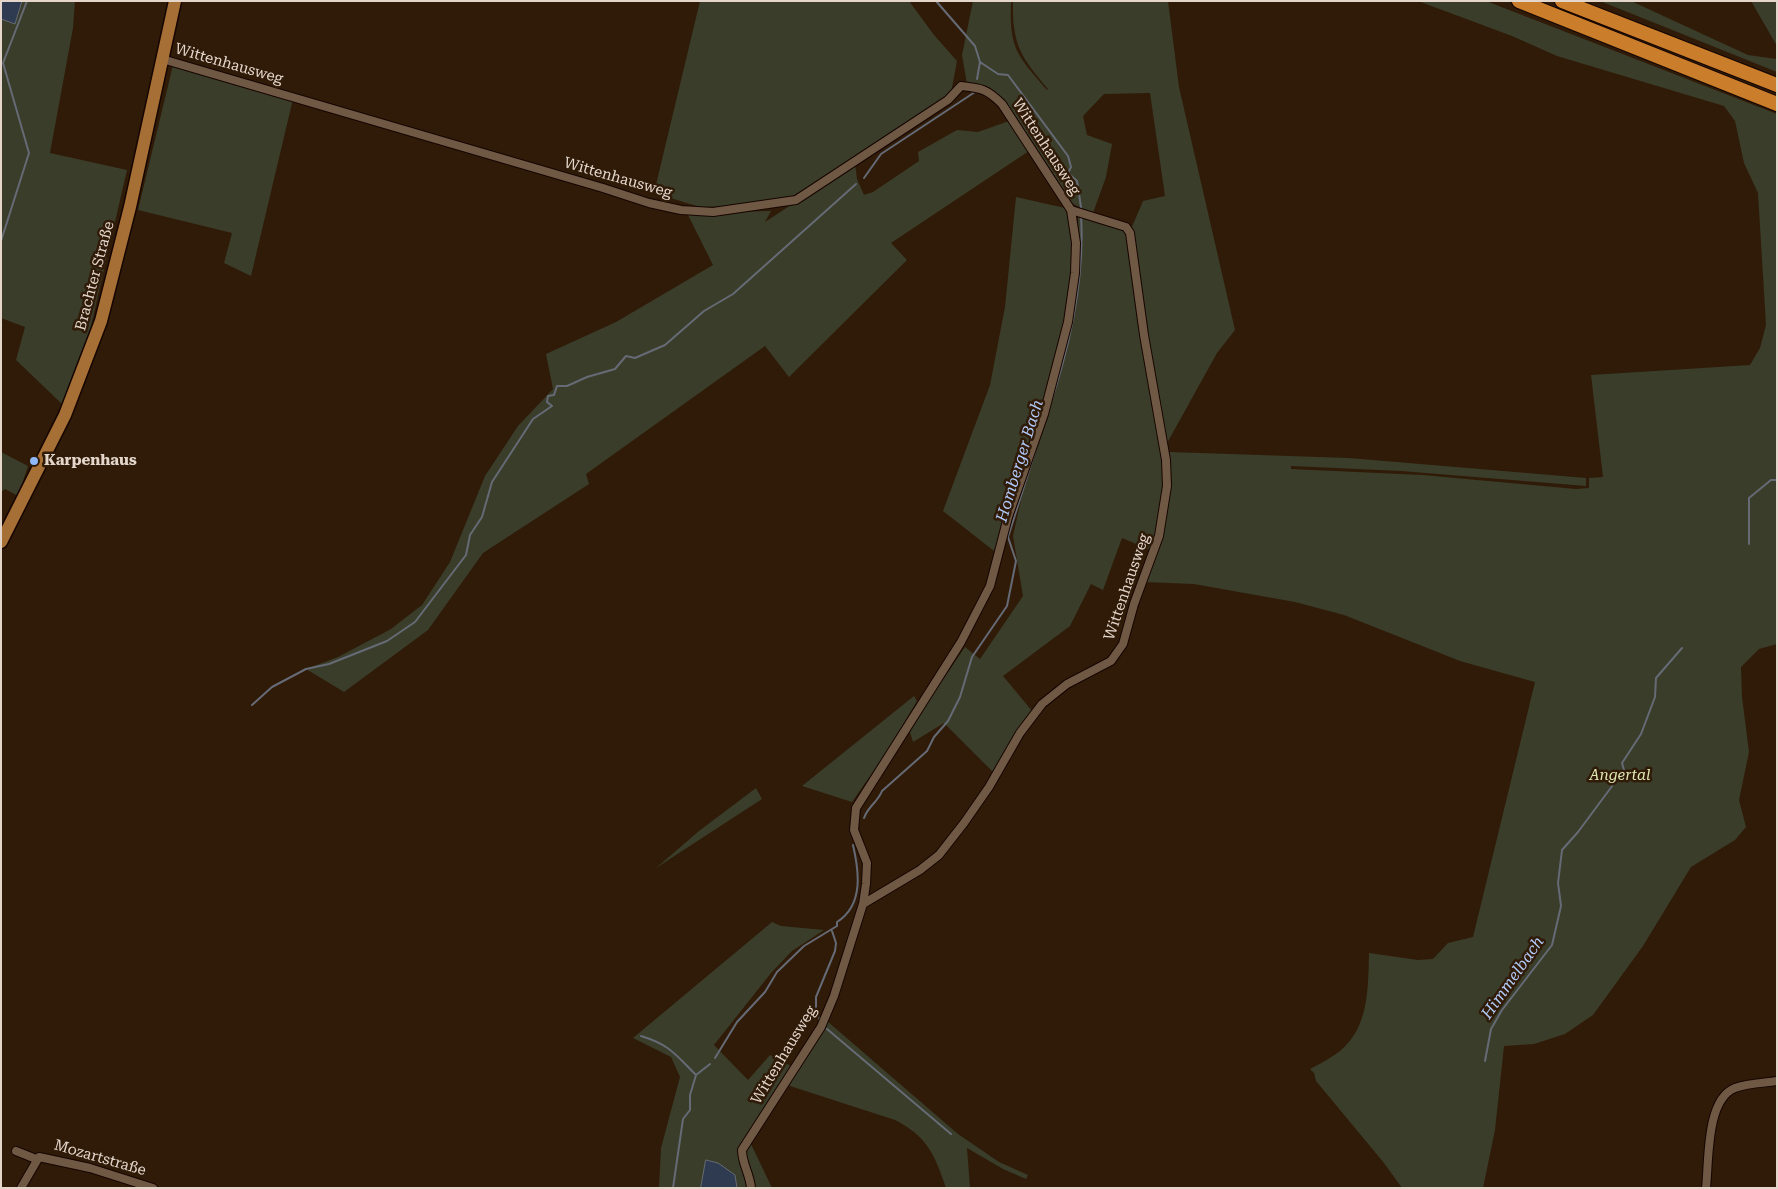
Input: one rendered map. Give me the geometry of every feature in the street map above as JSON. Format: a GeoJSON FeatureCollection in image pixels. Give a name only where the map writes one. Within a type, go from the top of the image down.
{"type":"FeatureCollection","features":[{"type":"Feature","properties":{"kind":"highway"},"geometry":{"type":"LineString","coordinates":[[1519,1],[1777,104]]}},
{"type":"Feature","properties":{"kind":"highway"},"geometry":{"type":"LineString","coordinates":[[1562,1],[1777,85]]}},
{"type":"Feature","properties":{"kind":"main road","name":"Brachter Straße"},"geometry":{"type":"LineString","coordinates":[[1,542],[65,415],[94,344],[116,264],[175,1]]}},
{"type":"Feature","properties":{"kind":"street","name":"Wittenhausweg"},"geometry":{"type":"LineString","coordinates":[[162,59],[649,203],[681,210],[712,212],[796,200],[924,116],[954,94],[961,86],[974,87],[988,91],[1002,104],[1071,210],[1076,243],[1075,273],[1068,322],[1044,414],[1008,517],[990,586],[961,642],[856,808],[854,830],[866,863],[863,904],[834,996],[821,1027],[742,1150],[742,1158],[751,1179],[751,1188]]}},
{"type":"Feature","properties":{"kind":"street","name":"Wittenhausweg"},"geometry":{"type":"LineString","coordinates":[[863,904],[920,870],[939,855],[979,802],[1020,734],[1042,704],[1067,684],[1116,656],[1123,644],[1134,604],[1159,536],[1167,486],[1166,460],[1144,335],[1130,233],[1126,227],[1071,210]]}},
{"type":"Feature","properties":{"kind":"street"},"geometry":{"type":"LineString","coordinates":[[1706,1188],[1713,1120],[1720,1099],[1735,1088],[1777,1080]]}},
{"type":"Feature","properties":{"kind":"street","name":"Mozartstraße"},"geometry":{"type":"LineString","coordinates":[[16,1151],[37,1158],[90,1168],[153,1188]]}},
{"type":"Feature","properties":{"kind":"street"},"geometry":{"type":"LineString","coordinates":[[21,1188],[37,1158]]}},
{"type":"Feature","properties":{"kind":"green space"},"geometry":{"type":"Polygon","coordinates":[[[1,1],[75,1],[73,28],[50,153],[127,170],[90,330],[62,404],[16,360],[25,327],[1,318],[1,1]]]}},
{"type":"Feature","properties":{"kind":"green space"},"geometry":{"type":"Polygon","coordinates":[[[700,1],[909,1],[934,35],[957,61],[951,93],[784,205],[700,207],[654,193],[700,1]]]}},
{"type":"Feature","properties":{"kind":"green space"},"geometry":{"type":"Polygon","coordinates":[[[973,1],[1011,1],[1012,30],[1017,50],[1028,68],[1047,90],[1020,50],[1014,29],[1013,1],[1168,1],[1179,87],[1235,330],[1217,353],[1166,445],[1131,229],[1143,201],[1165,196],[1150,93],[1104,94],[1083,116],[1087,135],[1112,144],[1106,177],[1093,213],[1073,204],[1005,100],[989,87],[967,84],[962,55],[973,1]]]}},
{"type":"Feature","properties":{"kind":"green space","name":"Angertal"},"geometry":{"type":"Polygon","coordinates":[[[1418,1],[1486,1],[1777,114],[1777,644],[1759,649],[1741,667],[1742,697],[1749,752],[1739,800],[1746,827],[1735,840],[1691,867],[1643,946],[1593,1015],[1565,1034],[1534,1044],[1504,1046],[1495,1130],[1483,1188],[1402,1188],[1384,1163],[1316,1081],[1314,1073],[1310,1069],[1340,1051],[1357,1030],[1365,1006],[1369,953],[1418,960],[1433,959],[1448,943],[1473,937],[1535,682],[1460,661],[1344,615],[1295,602],[1194,584],[1144,582],[1159,540],[1168,455],[1170,452],[1349,458],[1586,478],[1586,486],[1401,471],[1291,466],[1291,469],[1422,475],[1576,489],[1589,488],[1589,478],[1603,477],[1591,375],[1750,365],[1760,348],[1766,325],[1758,193],[1744,163],[1735,121],[1724,106],[1557,56],[1512,36],[1418,1]]]}},
{"type":"Feature","properties":{"kind":"green space"},"geometry":{"type":"Polygon","coordinates":[[[1600,1],[1631,1],[1748,55],[1777,59],[1777,72],[1600,1]]]}},
{"type":"Feature","properties":{"kind":"green space"},"geometry":{"type":"Polygon","coordinates":[[[1751,1],[1777,1],[1777,46],[1751,1]]]}},
{"type":"Feature","properties":{"kind":"green space"},"geometry":{"type":"Polygon","coordinates":[[[173,65],[293,99],[251,276],[224,263],[232,233],[138,210],[173,65]]]}},
{"type":"Feature","properties":{"kind":"green space"},"geometry":{"type":"Polygon","coordinates":[[[1009,121],[1029,151],[891,243],[907,260],[789,377],[765,346],[586,474],[589,484],[483,553],[428,630],[344,692],[306,669],[338,657],[391,629],[422,605],[450,562],[485,476],[518,426],[553,389],[546,354],[616,322],[713,265],[687,213],[771,211],[765,222],[855,163],[857,179],[864,195],[873,192],[919,161],[918,152],[957,130],[978,132],[1009,121]]]}},
{"type":"Feature","properties":{"kind":"green space"},"geometry":{"type":"Polygon","coordinates":[[[1016,197],[1065,208],[1072,223],[1074,243],[1065,321],[1055,367],[994,551],[943,511],[990,385],[1005,307],[1016,197]]]}},
{"type":"Feature","properties":{"kind":"green space"},"geometry":{"type":"Polygon","coordinates":[[[1078,217],[1127,232],[1166,478],[1153,551],[1122,538],[1103,590],[1091,584],[1070,626],[1003,676],[1033,712],[994,773],[944,723],[913,742],[910,732],[925,706],[965,647],[980,659],[1023,596],[1013,536],[1030,459],[1071,322],[1079,270],[1078,217]]]}},
{"type":"Feature","properties":{"kind":"green space"},"geometry":{"type":"Polygon","coordinates":[[[1,452],[28,466],[18,496],[5,489],[1,492],[1,452]]]}},
{"type":"Feature","properties":{"kind":"green space"},"geometry":{"type":"Polygon","coordinates":[[[914,696],[917,701],[886,753],[852,802],[802,786],[914,696]]]}},
{"type":"Feature","properties":{"kind":"green space"},"geometry":{"type":"Polygon","coordinates":[[[756,788],[762,799],[656,868],[699,831],[756,788]]]}},
{"type":"Feature","properties":{"kind":"green space"},"geometry":{"type":"Polygon","coordinates":[[[772,922],[781,926],[824,930],[792,951],[771,973],[714,1045],[748,1080],[770,1055],[791,1066],[743,1142],[751,1144],[772,1188],[659,1188],[661,1148],[680,1077],[671,1057],[633,1038],[772,922]]]}},
{"type":"Feature","properties":{"kind":"green space"},"geometry":{"type":"Polygon","coordinates":[[[827,1021],[958,1134],[999,1162],[1028,1175],[1026,1179],[1003,1169],[967,1148],[970,1188],[946,1188],[938,1166],[928,1148],[906,1126],[895,1120],[787,1085],[827,1021]]]}},
{"type":"Feature","properties":{"kind":"water"},"geometry":{"type":"Polygon","coordinates":[[[1,1],[22,1],[15,24],[1,19],[1,1]]]}},
{"type":"Feature","properties":{"kind":"water"},"geometry":{"type":"Polygon","coordinates":[[[706,1160],[718,1163],[735,1175],[737,1188],[701,1188],[706,1160]]]}},
{"type":"Feature","properties":{"kind":"waterway"},"geometry":{"type":"LineString","coordinates":[[1,241],[29,153],[3,63],[27,1]]}},
{"type":"Feature","properties":{"kind":"waterway","name":"Homberger Bach"},"geometry":{"type":"LineString","coordinates":[[936,1],[975,46],[980,62],[998,74],[1008,75],[1068,156],[1071,167],[1068,173],[1077,181],[1081,207]]}},
{"type":"Feature","properties":{"kind":"waterway"},"geometry":{"type":"LineString","coordinates":[[977,79],[980,62]]}},
{"type":"Feature","properties":{"kind":"waterway"},"geometry":{"type":"LineString","coordinates":[[864,178],[881,154],[975,92]]}},
{"type":"Feature","properties":{"kind":"waterway"},"geometry":{"type":"LineString","coordinates":[[252,705],[272,687],[306,669],[329,664],[387,641],[415,622],[466,555],[470,535],[482,517],[492,482],[533,419],[552,406],[547,402],[548,396],[554,395],[557,386],[567,386],[587,377],[615,369],[626,356],[635,358],[665,345],[704,311],[733,294],[856,184]]}},
{"type":"Feature","properties":{"kind":"waterway","name":"Homberger Bach"},"geometry":{"type":"LineString","coordinates":[[1049,408],[1069,337],[1078,289],[1082,240],[1081,215]]}},
{"type":"Feature","properties":{"kind":"waterway","name":"Homberger Bach"},"geometry":{"type":"LineString","coordinates":[[864,818],[882,791],[927,751],[934,737],[948,721],[960,697],[972,657],[1007,606],[1016,561],[1008,537],[1040,436]]}},
{"type":"Feature","properties":{"kind":"waterway","name":"Himmelbach"},"geometry":{"type":"LineString","coordinates":[[1749,544],[1749,498],[1771,480],[1777,480]]}},
{"type":"Feature","properties":{"kind":"waterway","name":"Himmelbach"},"geometry":{"type":"LineString","coordinates":[[1485,1061],[1491,1029],[1502,1010],[1552,945],[1561,906],[1558,883],[1562,850],[1578,832],[1624,770],[1622,763],[1641,734],[1655,697],[1656,678],[1682,648]]}},
{"type":"Feature","properties":{"kind":"waterway","name":"Homberger Bach"},"geometry":{"type":"LineString","coordinates":[[715,1058],[737,1022],[765,992],[777,972],[804,946],[837,926],[837,922],[846,915],[852,906],[856,897],[858,876],[853,845]]}},
{"type":"Feature","properties":{"kind":"waterway"},"geometry":{"type":"LineString","coordinates":[[820,1021],[816,1010],[816,997],[835,951],[836,943],[832,931]]}},
{"type":"Feature","properties":{"kind":"waterway"},"geometry":{"type":"LineString","coordinates":[[827,1029],[951,1134]]}},
{"type":"Feature","properties":{"kind":"waterway"},"geometry":{"type":"LineString","coordinates":[[641,1036],[666,1047],[695,1074]]}},
{"type":"Feature","properties":{"kind":"waterway","name":"Homberger Bach"},"geometry":{"type":"LineString","coordinates":[[673,1188],[683,1119],[690,1110],[690,1095],[696,1075],[710,1064]]}},
{"type":"Feature","properties":{"kind":"place","name":"Karpenhaus"},"geometry":{"type":"Point","coordinates":[34,461]}}]}
